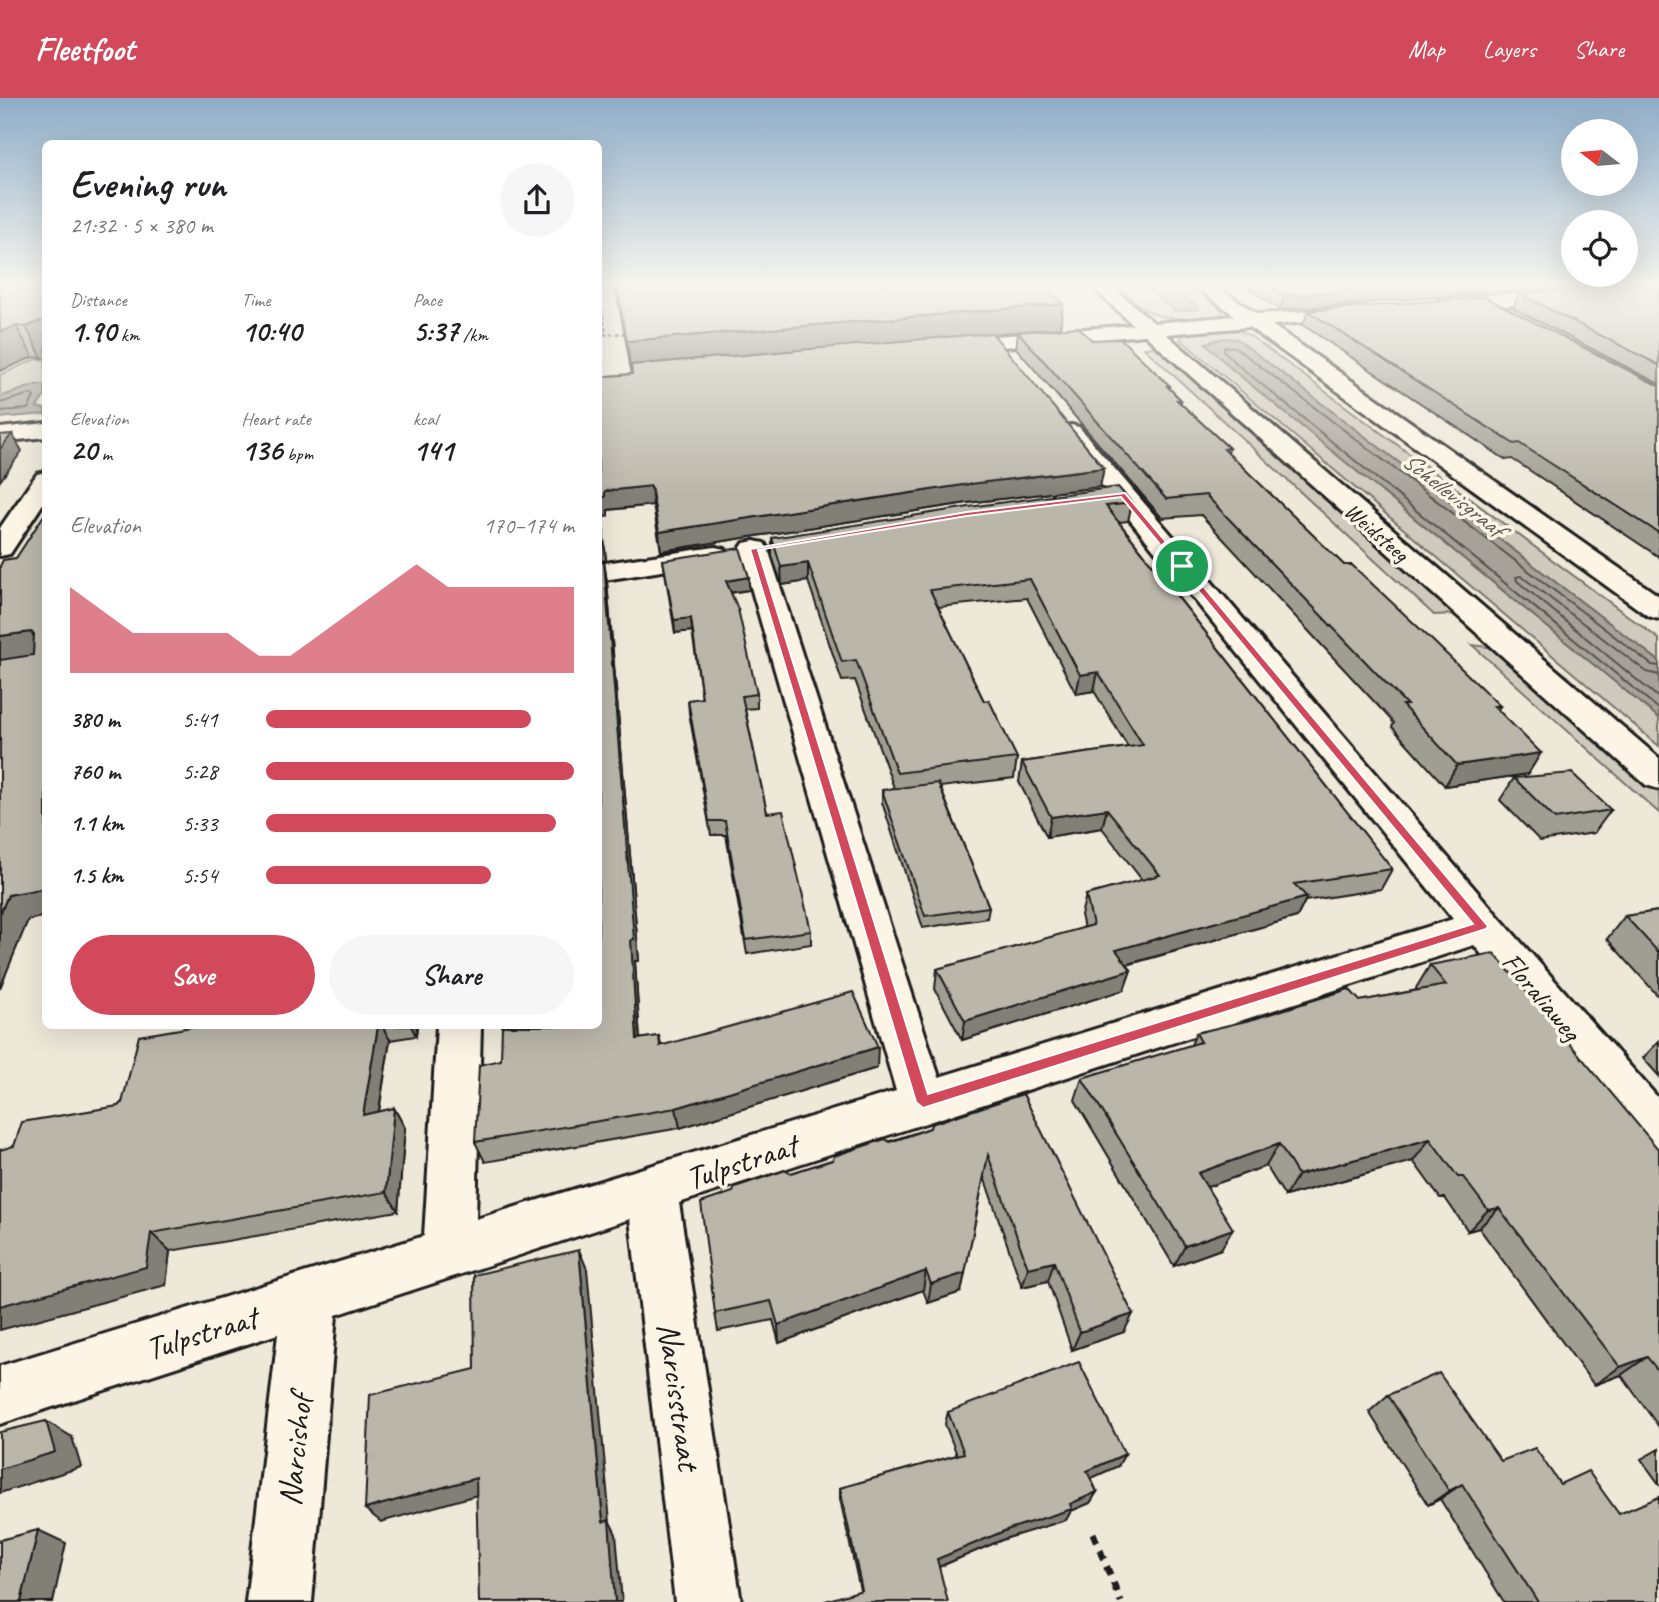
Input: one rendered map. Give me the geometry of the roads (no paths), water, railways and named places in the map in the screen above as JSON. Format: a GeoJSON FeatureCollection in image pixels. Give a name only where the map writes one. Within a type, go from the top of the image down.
{"type":"FeatureCollection","features":[{"type":"Feature","properties":{"kind":"street"},"geometry":{"type":"LineString","coordinates":[[1007,354],[1022,372]]}},
{"type":"Feature","properties":{"kind":"street","name":"Weidsteeg"},"geometry":{"type":"LineString","coordinates":[[1177,354],[1659,777]]}},
{"type":"Feature","properties":{"kind":"street"},"geometry":{"type":"LineString","coordinates":[[1298,354],[1659,610]]}},
{"type":"Feature","properties":{"kind":"street","name":"Floraliaweg"},"geometry":{"type":"LineString","coordinates":[[1055,413],[1110,496],[1659,1133]]}},
{"type":"Feature","properties":{"kind":"street"},"geometry":{"type":"LineString","coordinates":[[0,435],[42,430]]}},
{"type":"Feature","properties":{"kind":"street"},"geometry":{"type":"LineString","coordinates":[[0,548],[42,485]]}},
{"type":"Feature","properties":{"kind":"street"},"geometry":{"type":"LineString","coordinates":[[602,572],[767,547],[923,1102]]}},
{"type":"Feature","properties":{"kind":"street","name":"Tulpstraat"},"geometry":{"type":"LineString","coordinates":[[0,1395],[1482,926]]}},
{"type":"Feature","properties":{"kind":"street"},"geometry":{"type":"LineString","coordinates":[[449,1254],[459,1029]]}},
{"type":"Feature","properties":{"kind":"street","name":"Narcisstraat"},"geometry":{"type":"LineString","coordinates":[[652,1189],[708,1602]]}},
{"type":"Feature","properties":{"kind":"street","name":"Narcishof"},"geometry":{"type":"LineString","coordinates":[[279,1602],[310,1298]]}},
{"type":"Feature","properties":{"kind":"water"},"geometry":{"type":"Polygon","coordinates":[[[1217,354],[1257,354],[1659,661],[1659,718],[1217,354]]]}},
{"type":"Feature","properties":{"kind":"water"},"geometry":{"type":"Polygon","coordinates":[[[42,385],[42,400],[37,407],[42,408],[42,414],[0,418],[0,397],[42,385]]]}},
{"type":"Feature","properties":{"kind":"water label","name":"Schellevisgraaf"},"geometry":{"type":"Point","coordinates":[1453,494]}}]}
